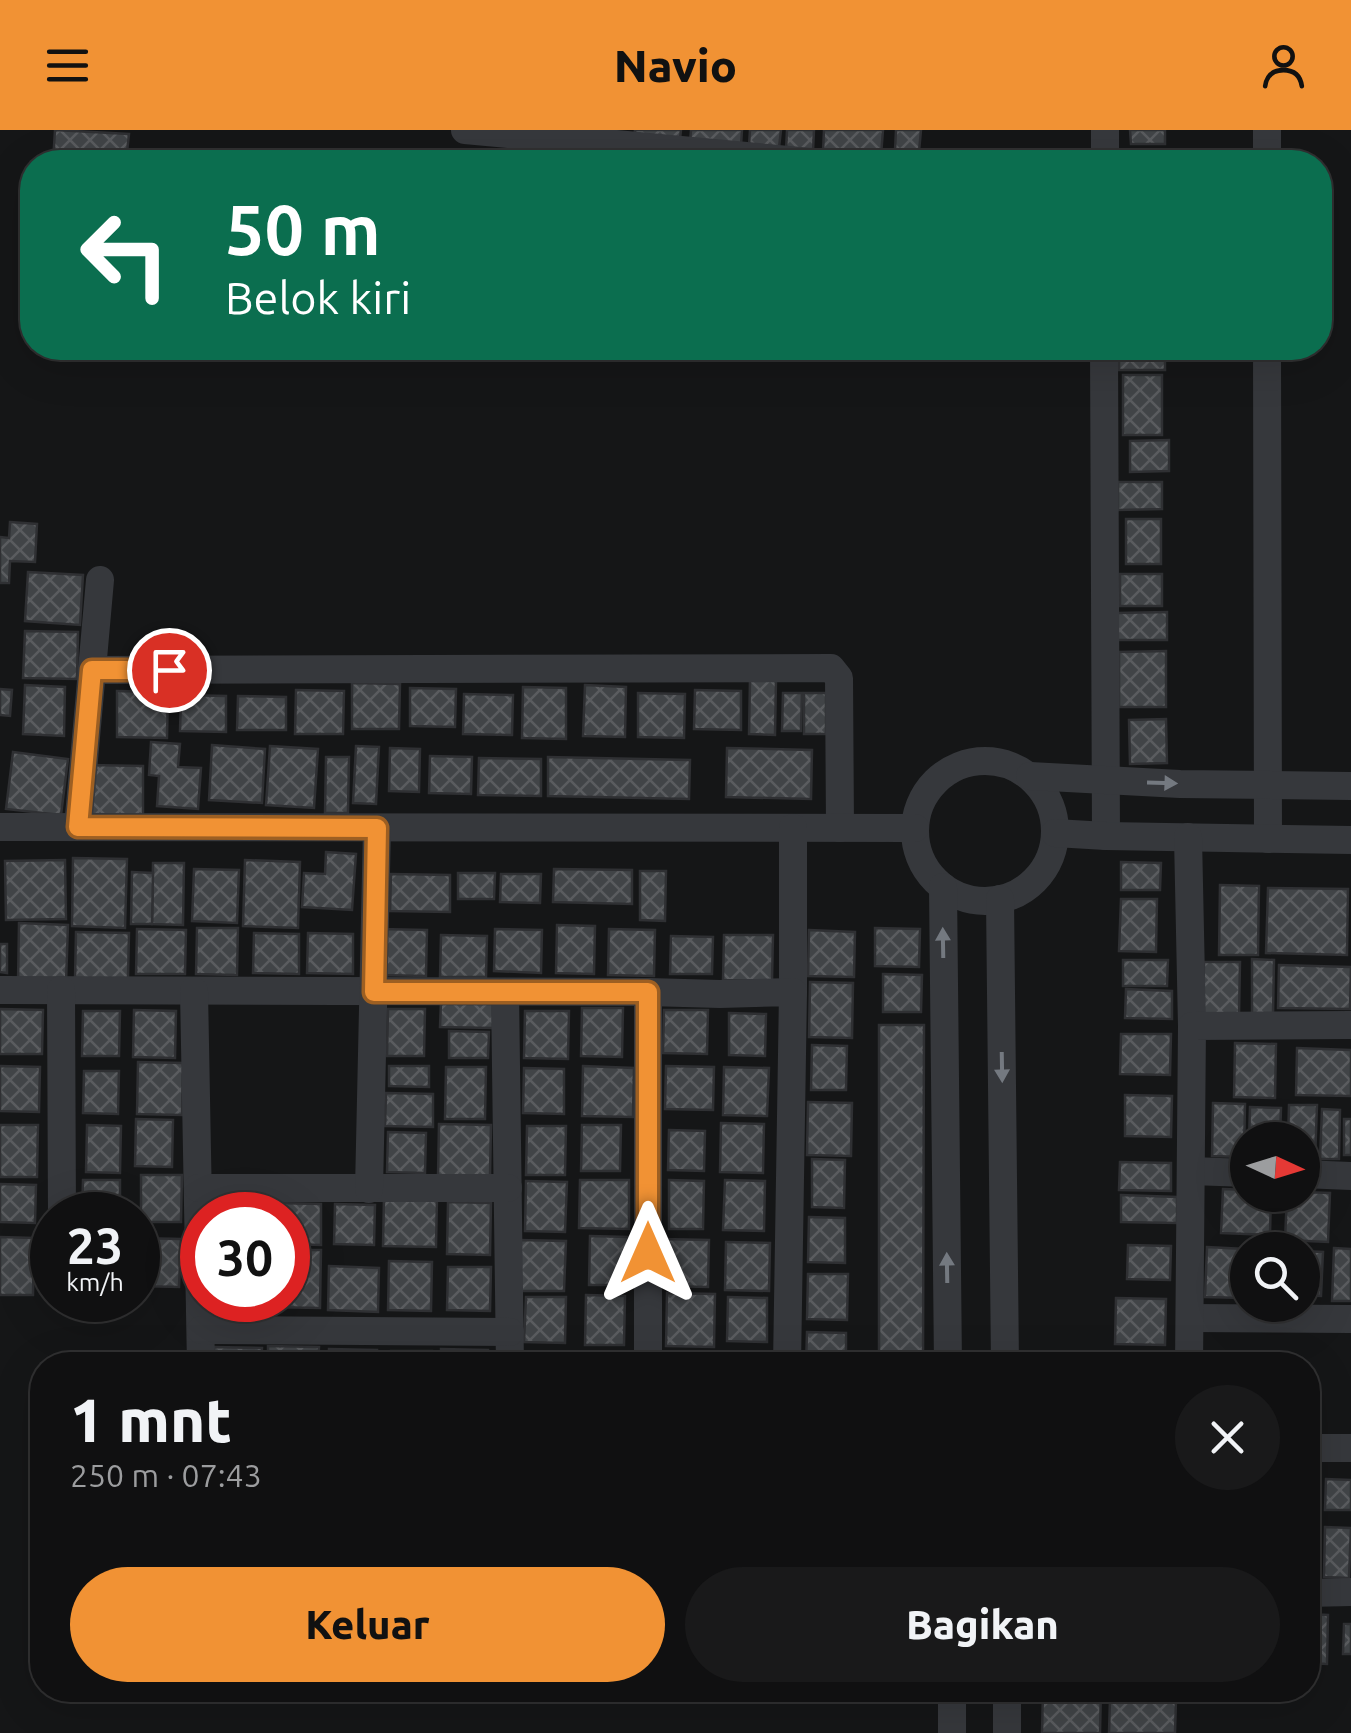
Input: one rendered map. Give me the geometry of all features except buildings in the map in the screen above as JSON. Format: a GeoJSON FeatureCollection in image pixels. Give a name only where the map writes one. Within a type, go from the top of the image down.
{"type":"FeatureCollection","features":[{"type":"Feature","properties":{"kind":"street"},"geometry":{"type":"LineString","coordinates":[[465,130],[622,137],[720,150]]}},
{"type":"Feature","properties":{"kind":"street"},"geometry":{"type":"LineString","coordinates":[[1104,360],[1106,836]]}},
{"type":"Feature","properties":{"kind":"street"},"geometry":{"type":"LineString","coordinates":[[1267,360],[1268,838]]}},
{"type":"Feature","properties":{"kind":"street"},"geometry":{"type":"LineString","coordinates":[[78,827],[100,580]]}},
{"type":"Feature","properties":{"kind":"street"},"geometry":{"type":"LineString","coordinates":[[92,670],[831,668],[839,678],[840,828]]}},
{"type":"Feature","properties":{"kind":"street"},"geometry":{"type":"LineString","coordinates":[[989,760],[1011,765],[1030,776],[1044,792],[1056,833],[1039,876],[1022,891],[1000,900],[980,901],[960,897],[942,887],[922,860],[915,828],[930,786],[967,762],[989,760]]}},
{"type":"Feature","properties":{"kind":"street"},"geometry":{"type":"LineString","coordinates":[[1030,776],[1351,786]]}},
{"type":"Feature","properties":{"kind":"street"},"geometry":{"type":"LineString","coordinates":[[0,827],[915,828]]}},
{"type":"Feature","properties":{"kind":"street"},"geometry":{"type":"LineString","coordinates":[[369,1190],[377,828]]}},
{"type":"Feature","properties":{"kind":"street"},"geometry":{"type":"LineString","coordinates":[[787,1352],[793,828]]}},
{"type":"Feature","properties":{"kind":"street"},"geometry":{"type":"LineString","coordinates":[[1056,833],[1351,840]]}},
{"type":"Feature","properties":{"kind":"street"},"geometry":{"type":"LineString","coordinates":[[1188,837],[1192,1026],[1189,1352]]}},
{"type":"Feature","properties":{"kind":"street"},"geometry":{"type":"LineString","coordinates":[[942,887],[948,1352]]}},
{"type":"Feature","properties":{"kind":"street"},"geometry":{"type":"LineString","coordinates":[[1000,900],[1005,1352]]}},
{"type":"Feature","properties":{"kind":"street"},"geometry":{"type":"LineString","coordinates":[[0,990],[793,992]]}},
{"type":"Feature","properties":{"kind":"street"},"geometry":{"type":"LineString","coordinates":[[61,990],[62,1192]]}},
{"type":"Feature","properties":{"kind":"street"},"geometry":{"type":"LineString","coordinates":[[194,990],[202,1352]]}},
{"type":"Feature","properties":{"kind":"street"},"geometry":{"type":"LineString","coordinates":[[505,992],[510,1352]]}},
{"type":"Feature","properties":{"kind":"street"},"geometry":{"type":"LineString","coordinates":[[648,992],[648,1352]]}},
{"type":"Feature","properties":{"kind":"street"},"geometry":{"type":"LineString","coordinates":[[1192,1026],[1351,1026]]}},
{"type":"Feature","properties":{"kind":"street"},"geometry":{"type":"LineString","coordinates":[[1191,1171],[1230,1172]]}},
{"type":"Feature","properties":{"kind":"street"},"geometry":{"type":"LineString","coordinates":[[1320,1175],[1351,1176]]}},
{"type":"Feature","properties":{"kind":"street"},"geometry":{"type":"LineString","coordinates":[[198,1188],[508,1188]]}},
{"type":"Feature","properties":{"kind":"street"},"geometry":{"type":"LineString","coordinates":[[1190,1318],[1351,1319]]}},
{"type":"Feature","properties":{"kind":"street"},"geometry":{"type":"LineString","coordinates":[[201,1330],[510,1332]]}},
{"type":"Feature","properties":{"kind":"street"},"geometry":{"type":"LineString","coordinates":[[1320,1448],[1351,1448]]}},
{"type":"Feature","properties":{"kind":"street"},"geometry":{"type":"LineString","coordinates":[[1320,1592],[1351,1592]]}},
{"type":"Feature","properties":{"kind":"street"},"geometry":{"type":"LineString","coordinates":[[952,1702],[952,1733]]}},
{"type":"Feature","properties":{"kind":"street"},"geometry":{"type":"LineString","coordinates":[[1007,1702],[1007,1733]]}},
{"type":"Feature","properties":{"kind":"route"},"geometry":{"type":"LineString","coordinates":[[169,670],[92,670],[78,827],[377,828],[374,992],[648,992],[648,1253]]}}]}
